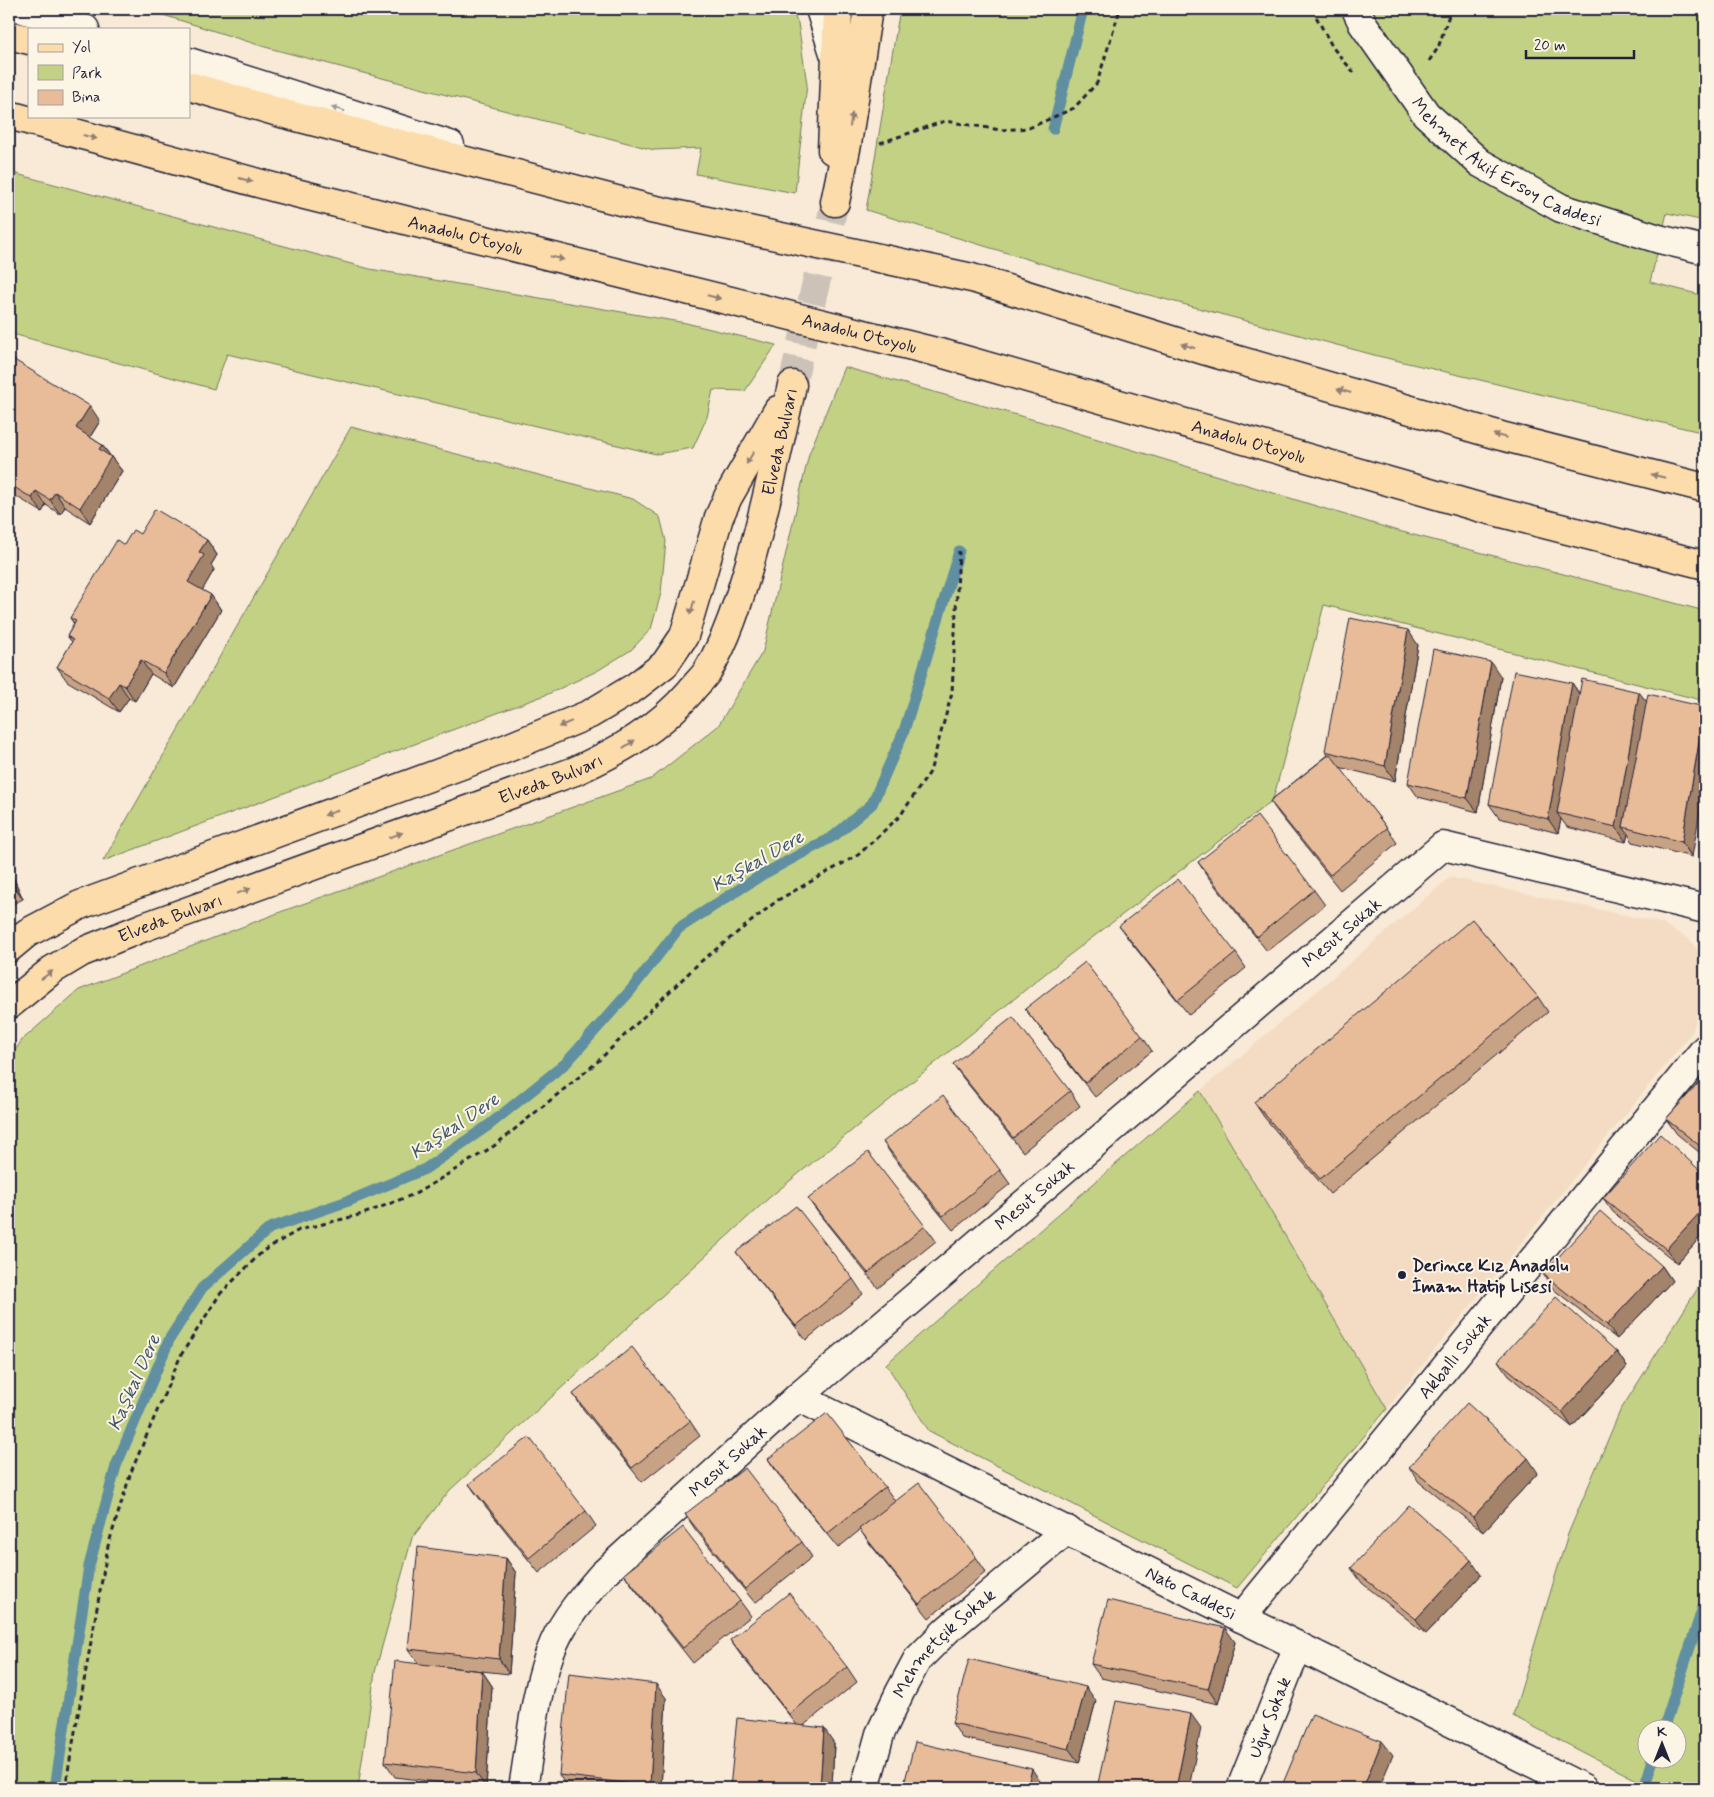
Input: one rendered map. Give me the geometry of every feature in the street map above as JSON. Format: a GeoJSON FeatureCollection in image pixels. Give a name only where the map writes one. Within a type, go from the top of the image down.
{"type":"FeatureCollection","features":[{"type":"Feature","properties":{"kind":"main road"},"geometry":{"type":"LineString","coordinates":[[838,9],[831,144],[835,202],[845,153],[868,9]]}},
{"type":"Feature","properties":{"kind":"main road"},"geometry":{"type":"LineString","coordinates":[[9,34],[28,40]]}},
{"type":"Feature","properties":{"kind":"main road"},"geometry":{"type":"LineString","coordinates":[[190,86],[285,114],[652,209],[972,278],[1203,350],[1492,434],[1705,488]]}},
{"type":"Feature","properties":{"kind":"main road","name":"Anadolu Otoyolu"},"geometry":{"type":"LineString","coordinates":[[9,115],[280,189],[944,354],[1482,508],[1705,565]]}},
{"type":"Feature","properties":{"kind":"main road","name":"Elveda Bulvarı"},"geometry":{"type":"LineString","coordinates":[[9,948],[27,933],[80,905],[505,749],[590,714],[635,687],[665,664],[684,636],[719,517],[728,497],[792,385],[760,527],[738,605],[723,641],[706,673],[656,726],[615,752],[575,771],[82,952],[52,970],[9,1005]]}},
{"type":"Feature","properties":{"kind":"street"},"geometry":{"type":"LineString","coordinates":[[23,9],[83,28]]}},
{"type":"Feature","properties":{"kind":"street"},"geometry":{"type":"LineString","coordinates":[[820,9],[835,57]]}},
{"type":"Feature","properties":{"kind":"street","name":"Mehmet Akif Ersoy Caddesi"},"geometry":{"type":"LineString","coordinates":[[1356,9],[1363,24],[1426,114],[1480,163],[1561,208],[1659,239],[1705,250]]}},
{"type":"Feature","properties":{"kind":"street"},"geometry":{"type":"LineString","coordinates":[[190,62],[652,209]]}},
{"type":"Feature","properties":{"kind":"street","name":"Mesut Sokak"},"geometry":{"type":"LineString","coordinates":[[523,1788],[542,1678],[554,1642],[577,1604],[602,1574],[798,1397],[1443,846],[1705,909]]}},
{"type":"Feature","properties":{"kind":"street","name":"Akballı Sokak"},"geometry":{"type":"LineString","coordinates":[[1241,1618],[1705,1049]]}},
{"type":"Feature","properties":{"kind":"street","name":"Nato Caddesi"},"geometry":{"type":"LineString","coordinates":[[798,1397],[1583,1788]]}},
{"type":"Feature","properties":{"kind":"street","name":"Mehmetçik Sokak"},"geometry":{"type":"LineString","coordinates":[[865,1788],[880,1734],[917,1660],[947,1630],[1067,1530]]}},
{"type":"Feature","properties":{"kind":"street","name":"Uğur Sokak"},"geometry":{"type":"LineString","coordinates":[[1241,1788],[1298,1646]]}},
{"type":"Feature","properties":{"kind":"path"},"geometry":{"type":"LineString","coordinates":[[845,153],[945,122],[1001,130],[1029,128],[1074,108],[1097,83],[1120,9]]}},
{"type":"Feature","properties":{"kind":"path"},"geometry":{"type":"LineString","coordinates":[[66,1788],[108,1546],[131,1472],[181,1355],[220,1294],[263,1251],[299,1230],[363,1214],[417,1192],[494,1146],[595,1064],[699,963],[778,900],[858,856],[900,816],[930,772],[952,693],[959,551]]}},
{"type":"Feature","properties":{"kind":"shaded area","name":"Derince Kız Anadolu İmam Hatip Lisesi"},"geometry":{"type":"Polygon","coordinates":[[[1450,877],[1661,923],[1689,939],[1702,956],[1703,993],[1693,1031],[1387,1409],[1200,1091],[1450,877]]]}},
{"type":"Feature","properties":{"kind":"green space"},"geometry":{"type":"Polygon","coordinates":[[[144,9],[790,9],[798,23],[807,84],[795,193],[696,174],[701,148],[654,150],[265,47],[144,9]]]}},
{"type":"Feature","properties":{"kind":"green space"},"geometry":{"type":"Polygon","coordinates":[[[900,9],[1705,9],[1705,221],[1667,213],[1650,282],[1705,296],[1705,433],[1378,356],[1119,287],[866,210],[900,9]]]}},
{"type":"Feature","properties":{"kind":"green space"},"geometry":{"type":"Polygon","coordinates":[[[9,172],[370,269],[686,323],[776,345],[745,391],[713,390],[707,417],[693,448],[656,454],[227,354],[214,389],[9,333],[9,172]]]}},
{"type":"Feature","properties":{"kind":"green space"},"geometry":{"type":"Polygon","coordinates":[[[844,367],[1042,422],[1391,529],[1705,611],[1705,701],[1324,605],[1273,800],[1051,969],[770,1197],[450,1490],[412,1538],[375,1672],[358,1788],[9,1788],[9,1059],[22,1040],[79,990],[283,911],[651,779],[718,726],[763,651],[809,454],[844,367]]]}},
{"type":"Feature","properties":{"kind":"green space"},"geometry":{"type":"Polygon","coordinates":[[[351,427],[633,499],[660,517],[666,541],[661,593],[651,629],[631,650],[597,671],[548,694],[103,861],[351,427]]]}},
{"type":"Feature","properties":{"kind":"green space"},"geometry":{"type":"Polygon","coordinates":[[[1200,1091],[1387,1409],[1237,1588],[929,1431],[886,1364],[1200,1091]]]}},
{"type":"Feature","properties":{"kind":"green space"},"geometry":{"type":"Polygon","coordinates":[[[1705,1277],[1705,1788],[1652,1788],[1513,1716],[1568,1534],[1620,1411],[1705,1277]]]}},
{"type":"Feature","properties":{"kind":"building"},"geometry":{"type":"Polygon","coordinates":[[[11,358],[90,406],[76,428],[102,445],[99,449],[111,457],[80,508],[55,492],[50,500],[36,491],[32,498],[9,484],[9,362],[11,358]]]}},
{"type":"Feature","properties":{"kind":"building"},"geometry":{"type":"Polygon","coordinates":[[[155,509],[207,540],[199,552],[204,555],[188,582],[211,595],[164,673],[141,660],[125,686],[119,683],[109,698],[57,667],[73,640],[67,636],[76,621],[70,618],[117,540],[124,545],[133,530],[140,534],[155,509]]]}},
{"type":"Feature","properties":{"kind":"building"},"geometry":{"type":"Polygon","coordinates":[[[1350,618],[1408,630],[1385,766],[1325,751],[1350,618]]]}},
{"type":"Feature","properties":{"kind":"building"},"geometry":{"type":"Polygon","coordinates":[[[1433,649],[1491,662],[1467,798],[1408,783],[1433,649]]]}},
{"type":"Feature","properties":{"kind":"building"},"geometry":{"type":"Polygon","coordinates":[[[1514,671],[1572,683],[1548,819],[1489,804],[1514,671]]]}},
{"type":"Feature","properties":{"kind":"building"},"geometry":{"type":"Polygon","coordinates":[[[1582,679],[1639,692],[1616,827],[1557,813],[1582,679]]]}},
{"type":"Feature","properties":{"kind":"building"},"geometry":{"type":"Polygon","coordinates":[[[1648,694],[1705,707],[1682,842],[1623,827],[1648,694]]]}},
{"type":"Feature","properties":{"kind":"building"},"geometry":{"type":"Polygon","coordinates":[[[1330,754],[1387,828],[1330,875],[1270,801],[1330,754]]]}},
{"type":"Feature","properties":{"kind":"building"},"geometry":{"type":"Polygon","coordinates":[[[1257,816],[1314,890],[1257,937],[1198,862],[1257,816]]]}},
{"type":"Feature","properties":{"kind":"building"},"geometry":{"type":"Polygon","coordinates":[[[1178,879],[1236,953],[1178,1000],[1119,926],[1178,879]]]}},
{"type":"Feature","properties":{"kind":"building"},"geometry":{"type":"Polygon","coordinates":[[[1472,919],[1538,997],[1320,1179],[1254,1102],[1472,919]]]}},
{"type":"Feature","properties":{"kind":"building"},"geometry":{"type":"Polygon","coordinates":[[[1085,962],[1142,1036],[1085,1083],[1025,1009],[1085,962]]]}},
{"type":"Feature","properties":{"kind":"building"},"geometry":{"type":"Polygon","coordinates":[[[1013,1017],[1070,1091],[1013,1138],[953,1064],[1013,1017]]]}},
{"type":"Feature","properties":{"kind":"building"},"geometry":{"type":"Polygon","coordinates":[[[1705,1076],[1705,1150],[1666,1119],[1705,1076]]]}},
{"type":"Feature","properties":{"kind":"building"},"geometry":{"type":"Polygon","coordinates":[[[943,1095],[1000,1170],[943,1216],[883,1142],[943,1095]]]}},
{"type":"Feature","properties":{"kind":"building"},"geometry":{"type":"Polygon","coordinates":[[[1660,1134],[1705,1175],[1705,1207],[1666,1249],[1603,1198],[1660,1134]]]}},
{"type":"Feature","properties":{"kind":"building"},"geometry":{"type":"Polygon","coordinates":[[[868,1152],[925,1226],[868,1273],[808,1199],[868,1152]]]}},
{"type":"Feature","properties":{"kind":"building"},"geometry":{"type":"Polygon","coordinates":[[[796,1206],[853,1279],[796,1326],[736,1252],[796,1206]]]}},
{"type":"Feature","properties":{"kind":"building"},"geometry":{"type":"Polygon","coordinates":[[[1600,1211],[1662,1266],[1607,1325],[1543,1274],[1600,1211]]]}},
{"type":"Feature","properties":{"kind":"building"},"geometry":{"type":"Polygon","coordinates":[[[1556,1297],[1617,1352],[1562,1412],[1498,1361],[1556,1297]]]}},
{"type":"Feature","properties":{"kind":"building"},"geometry":{"type":"Polygon","coordinates":[[[632,1347],[690,1421],[632,1468],[573,1394],[632,1347]]]}},
{"type":"Feature","properties":{"kind":"building"},"geometry":{"type":"Polygon","coordinates":[[[1467,1403],[1528,1458],[1473,1517],[1409,1467],[1467,1403]]]}},
{"type":"Feature","properties":{"kind":"building"},"geometry":{"type":"Polygon","coordinates":[[[827,1413],[885,1487],[827,1534],[768,1459],[827,1413]]]}},
{"type":"Feature","properties":{"kind":"building"},"geometry":{"type":"Polygon","coordinates":[[[529,1437],[586,1511],[529,1558],[469,1484],[529,1437]]]}},
{"type":"Feature","properties":{"kind":"building"},"geometry":{"type":"Polygon","coordinates":[[[745,1468],[802,1542],[745,1589],[685,1514],[745,1468]]]}},
{"type":"Feature","properties":{"kind":"building"},"geometry":{"type":"Polygon","coordinates":[[[919,1483],[976,1557],[919,1604],[859,1529],[919,1483]]]}},
{"type":"Feature","properties":{"kind":"building"},"geometry":{"type":"Polygon","coordinates":[[[1409,1505],[1471,1560],[1416,1619],[1351,1568],[1409,1505]]]}},
{"type":"Feature","properties":{"kind":"building"},"geometry":{"type":"Polygon","coordinates":[[[683,1527],[740,1601],[683,1648],[624,1574],[683,1527]]]}},
{"type":"Feature","properties":{"kind":"building"},"geometry":{"type":"Polygon","coordinates":[[[418,1547],[506,1558],[499,1659],[408,1649],[418,1547]]]}},
{"type":"Feature","properties":{"kind":"building"},"geometry":{"type":"Polygon","coordinates":[[[789,1593],[847,1667],[789,1714],[730,1640],[789,1593]]]}},
{"type":"Feature","properties":{"kind":"building"},"geometry":{"type":"Polygon","coordinates":[[[1108,1600],[1225,1628],[1208,1689],[1091,1664],[1108,1600]]]}},
{"type":"Feature","properties":{"kind":"building"},"geometry":{"type":"Polygon","coordinates":[[[969,1659],[1086,1687],[1069,1749],[952,1723],[969,1659]]]}},
{"type":"Feature","properties":{"kind":"building"},"geometry":{"type":"Polygon","coordinates":[[[395,1661],[482,1671],[476,1773],[385,1762],[395,1661]]]}},
{"type":"Feature","properties":{"kind":"building"},"geometry":{"type":"Polygon","coordinates":[[[569,1673],[656,1684],[650,1786],[559,1775],[569,1673]]]}},
{"type":"Feature","properties":{"kind":"building"},"geometry":{"type":"Polygon","coordinates":[[[1116,1701],[1191,1714],[1176,1788],[1097,1788],[1116,1701]]]}},
{"type":"Feature","properties":{"kind":"building"},"geometry":{"type":"Polygon","coordinates":[[[1312,1714],[1382,1741],[1363,1788],[1281,1788],[1312,1714]]]}},
{"type":"Feature","properties":{"kind":"building"},"geometry":{"type":"Polygon","coordinates":[[[737,1718],[824,1728],[820,1788],[730,1788],[737,1718]]]}},
{"type":"Feature","properties":{"kind":"building"},"geometry":{"type":"Polygon","coordinates":[[[915,1742],[1032,1769],[1027,1788],[903,1788],[915,1742]]]}},
{"type":"Feature","properties":{"kind":"waterway","name":"Kaşkal Dere"},"geometry":{"type":"LineString","coordinates":[[1053,129],[1083,9]]}},
{"type":"Feature","properties":{"kind":"waterway","name":"Kaşkal Dere"},"geometry":{"type":"LineString","coordinates":[[55,1788],[89,1566],[116,1466],[170,1338],[202,1288],[270,1228],[351,1200],[425,1169],[489,1125],[566,1063],[631,990],[679,928],[760,876],[834,836],[872,804],[904,731],[959,551]]}},
{"type":"Feature","properties":{"kind":"waterway"},"geometry":{"type":"LineString","coordinates":[[1666,1720],[1705,1601]]}},
{"type":"Feature","properties":{"kind":"waterway"},"geometry":{"type":"LineString","coordinates":[[1645,1785],[1650,1770]]}},
{"type":"Feature","properties":{"kind":"tunnel"},"geometry":{"type":"LineString","coordinates":[[792,385],[835,202]]}},
{"type":"Feature","properties":{"kind":"place","name":"Derince Kız Anadolu İmam Hatip Lisesi"},"geometry":{"type":"Point","coordinates":[1402,1275]}}]}
